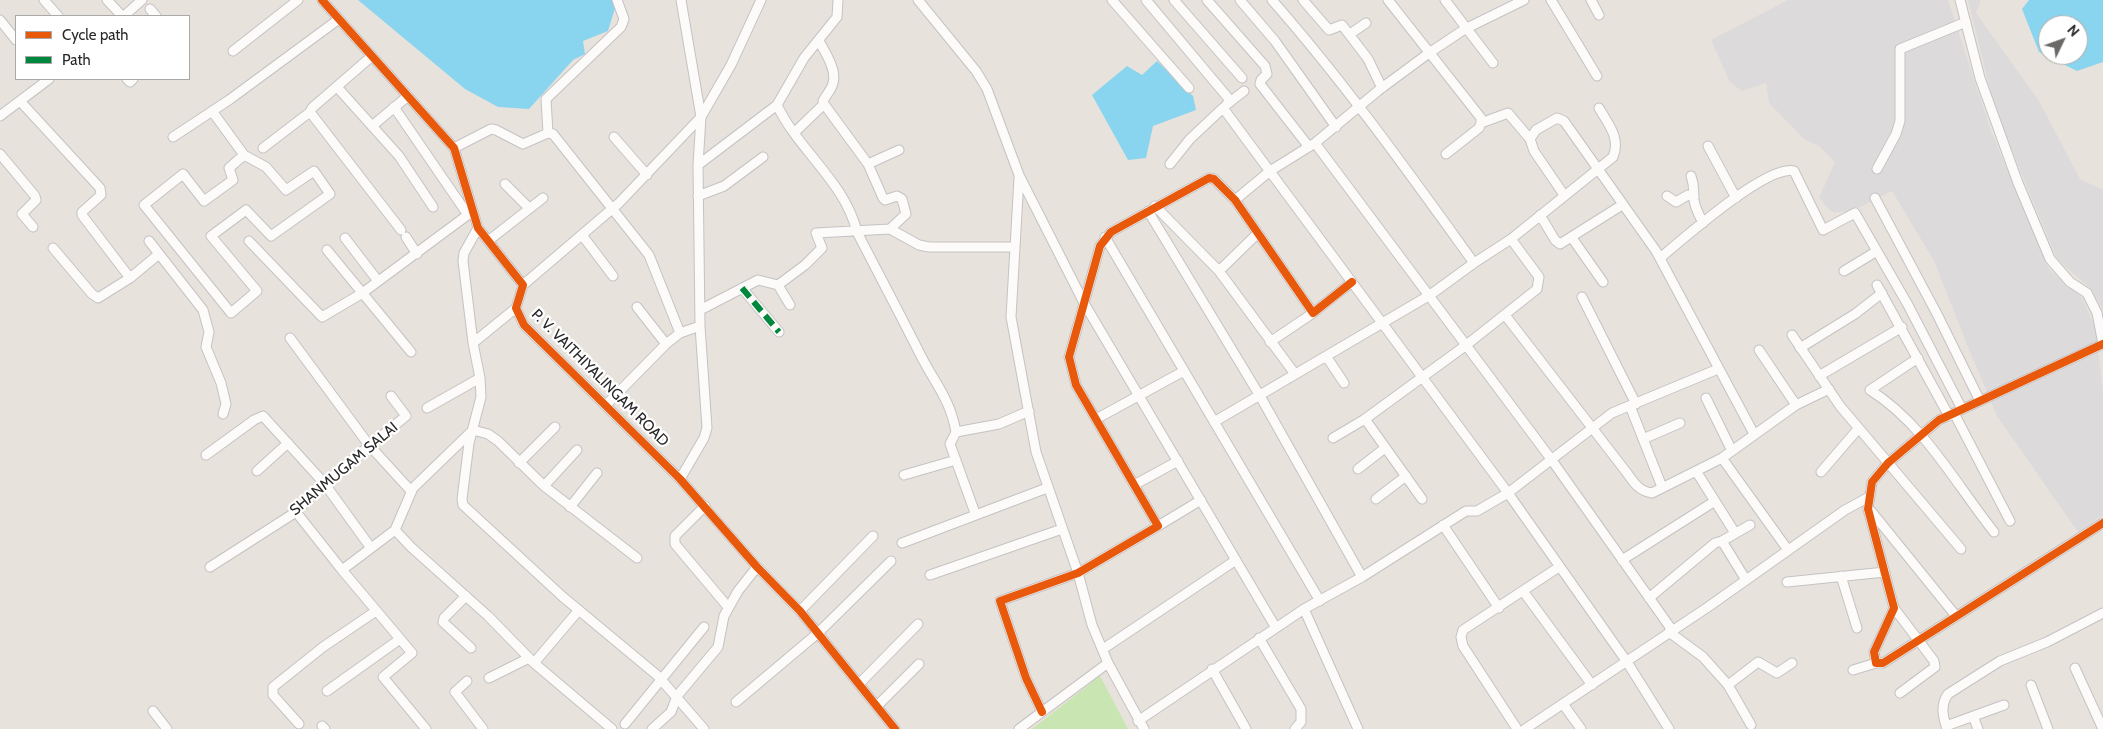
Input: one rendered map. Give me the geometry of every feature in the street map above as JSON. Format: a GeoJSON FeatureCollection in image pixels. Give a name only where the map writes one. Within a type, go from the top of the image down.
{"type":"FeatureCollection","features":[{"type":"Feature","properties":{"kind":"street"},"geometry":{"type":"LineString","coordinates":[[44,0],[57,15]]}},
{"type":"Feature","properties":{"kind":"street"},"geometry":{"type":"LineString","coordinates":[[108,0],[122,15]]}},
{"type":"Feature","properties":{"kind":"street"},"geometry":{"type":"LineString","coordinates":[[124,15],[142,0]]}},
{"type":"Feature","properties":{"kind":"street"},"geometry":{"type":"LineString","coordinates":[[233,51],[298,0]]}},
{"type":"Feature","properties":{"kind":"street"},"geometry":{"type":"LineString","coordinates":[[322,0],[454,148],[470,213]]}},
{"type":"Feature","properties":{"kind":"street"},"geometry":{"type":"LineString","coordinates":[[680,479],[704,438],[707,428],[700,326],[698,165],[701,117],[681,0]]}},
{"type":"Feature","properties":{"kind":"street"},"geometry":{"type":"LineString","coordinates":[[394,107],[470,213],[478,228],[523,286],[647,176],[701,117],[731,64],[761,0]]}},
{"type":"Feature","properties":{"kind":"street"},"geometry":{"type":"LineString","coordinates":[[698,165],[777,105],[804,58],[837,17],[838,0]]}},
{"type":"Feature","properties":{"kind":"street"},"geometry":{"type":"LineString","coordinates":[[918,0],[976,71],[987,89],[1019,176],[1084,303],[1276,628]]}},
{"type":"Feature","properties":{"kind":"street"},"geometry":{"type":"LineString","coordinates":[[1112,0],[1189,88]]}},
{"type":"Feature","properties":{"kind":"street"},"geometry":{"type":"LineString","coordinates":[[1146,0],[1229,99],[1226,105]]}},
{"type":"Feature","properties":{"kind":"street"},"geometry":{"type":"LineString","coordinates":[[1174,0],[1242,78]]}},
{"type":"Feature","properties":{"kind":"street"},"geometry":{"type":"LineString","coordinates":[[1207,0],[1266,66],[1267,74],[1260,84],[1312,145],[1430,295],[1465,346],[1551,459],[1671,631],[1703,657],[1728,685],[1752,725]]}},
{"type":"Feature","properties":{"kind":"street"},"geometry":{"type":"LineString","coordinates":[[1240,0],[1276,41],[1336,127]]}},
{"type":"Feature","properties":{"kind":"street"},"geometry":{"type":"LineString","coordinates":[[1272,0],[1305,37],[1360,108],[1474,262]]}},
{"type":"Feature","properties":{"kind":"street"},"geometry":{"type":"LineString","coordinates":[[1303,0],[1329,30],[1342,25],[1368,59],[1382,88]]}},
{"type":"Feature","properties":{"kind":"street"},"geometry":{"type":"LineString","coordinates":[[1388,0],[1478,114],[1482,123]]}},
{"type":"Feature","properties":{"kind":"street"},"geometry":{"type":"LineString","coordinates":[[1445,0],[1465,29],[1493,63]]}},
{"type":"Feature","properties":{"kind":"street"},"geometry":{"type":"LineString","coordinates":[[1235,200],[1270,171],[1312,145],[1336,127],[1382,88],[1429,53],[1465,29],[1524,0]]}},
{"type":"Feature","properties":{"kind":"street"},"geometry":{"type":"LineString","coordinates":[[1551,0],[1597,76]]}},
{"type":"Feature","properties":{"kind":"street"},"geometry":{"type":"LineString","coordinates":[[1591,0],[1599,15]]}},
{"type":"Feature","properties":{"kind":"street"},"geometry":{"type":"LineString","coordinates":[[1900,693],[1935,667],[1934,661],[1894,608],[1868,509],[1868,497],[1872,482],[1888,463],[1921,434],[1955,413],[2103,344],[2097,313],[2087,293],[2070,282],[2050,259],[2018,183],[1980,78],[1960,0]]}},
{"type":"Feature","properties":{"kind":"street"},"geometry":{"type":"LineString","coordinates":[[548,133],[547,98],[621,27],[624,19],[621,2]]}},
{"type":"Feature","properties":{"kind":"street"},"geometry":{"type":"LineString","coordinates":[[173,137],[340,19]]}},
{"type":"Feature","properties":{"kind":"street"},"geometry":{"type":"LineString","coordinates":[[0,20],[15,39]]}},
{"type":"Feature","properties":{"kind":"street"},"geometry":{"type":"LineString","coordinates":[[1877,169],[1896,134],[1900,121],[1898,60],[1900,49],[1966,22]]}},
{"type":"Feature","properties":{"kind":"street"},"geometry":{"type":"LineString","coordinates":[[1350,34],[1366,23]]}},
{"type":"Feature","properties":{"kind":"street"},"geometry":{"type":"LineString","coordinates":[[794,133],[824,104],[823,101],[834,84],[834,75],[819,41]]}},
{"type":"Feature","properties":{"kind":"street"},"geometry":{"type":"LineString","coordinates":[[263,148],[310,112],[312,108],[372,56]]}},
{"type":"Feature","properties":{"kind":"street"},"geometry":{"type":"LineString","coordinates":[[0,102],[3,114],[47,80]]}},
{"type":"Feature","properties":{"kind":"street"},"geometry":{"type":"LineString","coordinates":[[337,87],[399,156],[434,207]]}},
{"type":"Feature","properties":{"kind":"street"},"geometry":{"type":"LineString","coordinates":[[1170,164],[1190,138],[1244,91]]}},
{"type":"Feature","properties":{"kind":"street"},"geometry":{"type":"LineString","coordinates":[[372,126],[408,96]]}},
{"type":"Feature","properties":{"kind":"street"},"geometry":{"type":"LineString","coordinates":[[20,100],[100,188],[100,195],[82,212],[82,215],[130,278]]}},
{"type":"Feature","properties":{"kind":"street"},"geometry":{"type":"LineString","coordinates":[[824,104],[868,164],[885,200],[897,196],[902,199],[906,214],[890,229]]}},
{"type":"Feature","properties":{"kind":"street"},"geometry":{"type":"LineString","coordinates":[[777,105],[785,122],[836,187],[850,209],[857,232],[930,372],[952,410],[956,432],[950,444],[975,513]]}},
{"type":"Feature","properties":{"kind":"street"},"geometry":{"type":"LineString","coordinates":[[1226,105],[1270,171],[1508,493],[1627,662],[1669,729]]}},
{"type":"Feature","properties":{"kind":"street"},"geometry":{"type":"LineString","coordinates":[[1214,422],[1430,295],[1474,262],[1511,239],[1540,214],[1598,170],[1613,157],[1616,149],[1615,135],[1599,108]]}},
{"type":"Feature","properties":{"kind":"street"},"geometry":{"type":"LineString","coordinates":[[212,111],[244,155],[266,167],[286,190],[314,171],[330,194],[271,236],[246,210],[211,236],[256,291],[231,313],[144,205],[183,174],[204,201],[233,180],[229,168],[244,155]]}},
{"type":"Feature","properties":{"kind":"street"},"geometry":{"type":"LineString","coordinates":[[310,112],[404,233],[417,254]]}},
{"type":"Feature","properties":{"kind":"street"},"geometry":{"type":"LineString","coordinates":[[1446,154],[1479,128],[1482,123],[1508,113],[1530,139],[1534,150],[1564,195]]}},
{"type":"Feature","properties":{"kind":"street"},"geometry":{"type":"LineString","coordinates":[[1530,139],[1536,130],[1557,118],[1562,119],[1660,258],[1754,434]]}},
{"type":"Feature","properties":{"kind":"street"},"geometry":{"type":"LineString","coordinates":[[454,148],[491,129],[523,144],[548,133]]}},
{"type":"Feature","properties":{"kind":"street"},"geometry":{"type":"LineString","coordinates":[[548,133],[556,138],[649,255],[680,333]]}},
{"type":"Feature","properties":{"kind":"street"},"geometry":{"type":"LineString","coordinates":[[614,137],[647,176]]}},
{"type":"Feature","properties":{"kind":"street"},"geometry":{"type":"LineString","coordinates":[[1708,146],[1736,198]]}},
{"type":"Feature","properties":{"kind":"street"},"geometry":{"type":"LineString","coordinates":[[868,164],[899,150]]}},
{"type":"Feature","properties":{"kind":"street"},"geometry":{"type":"LineString","coordinates":[[0,154],[36,196],[36,200],[22,214],[33,228]]}},
{"type":"Feature","properties":{"kind":"street"},"geometry":{"type":"LineString","coordinates":[[698,196],[724,186],[763,157]]}},
{"type":"Feature","properties":{"kind":"street"},"geometry":{"type":"LineString","coordinates":[[1660,258],[1736,198],[1781,171],[1794,171],[1823,230],[1855,213],[1908,305],[1955,413],[2010,521]]}},
{"type":"Feature","properties":{"kind":"street"},"geometry":{"type":"LineString","coordinates":[[1019,176],[1011,317],[1036,452],[1078,573],[1092,625],[1108,663],[1144,729]]}},
{"type":"Feature","properties":{"kind":"street"},"geometry":{"type":"LineString","coordinates":[[1690,176],[1696,189],[1694,197],[1703,223]]}},
{"type":"Feature","properties":{"kind":"street"},"geometry":{"type":"LineString","coordinates":[[1158,526],[1076,385],[1069,357],[1100,246],[1105,238],[1151,208],[1209,178],[1214,179],[1235,200],[1313,313]]}},
{"type":"Feature","properties":{"kind":"street"},"geometry":{"type":"LineString","coordinates":[[505,184],[529,208]]}},
{"type":"Feature","properties":{"kind":"street"},"geometry":{"type":"LineString","coordinates":[[1667,196],[1676,202],[1688,195],[1694,197]]}},
{"type":"Feature","properties":{"kind":"street"},"geometry":{"type":"LineString","coordinates":[[488,241],[543,198]]}},
{"type":"Feature","properties":{"kind":"street"},"geometry":{"type":"LineString","coordinates":[[1875,198],[1937,314],[1980,401]]}},
{"type":"Feature","properties":{"kind":"street"},"geometry":{"type":"LineString","coordinates":[[1540,214],[1560,244],[1622,205]]}},
{"type":"Feature","properties":{"kind":"street"},"geometry":{"type":"LineString","coordinates":[[1151,208],[1219,271],[1295,374]]}},
{"type":"Feature","properties":{"kind":"street"},"geometry":{"type":"LineString","coordinates":[[1151,208],[1362,577]]}},
{"type":"Feature","properties":{"kind":"street"},"geometry":{"type":"LineString","coordinates":[[249,241],[322,317],[361,294],[470,213]]}},
{"type":"Feature","properties":{"kind":"street"},"geometry":{"type":"LineString","coordinates":[[478,228],[464,258],[481,397],[469,443],[463,505],[580,610],[661,679],[704,729]]}},
{"type":"Feature","properties":{"kind":"street"},"geometry":{"type":"LineString","coordinates":[[778,285],[805,265],[822,248],[816,233],[890,229],[919,245],[929,247],[1015,247]]}},
{"type":"Feature","properties":{"kind":"street"},"geometry":{"type":"LineString","coordinates":[[1219,271],[1258,233]]}},
{"type":"Feature","properties":{"kind":"street"},"geometry":{"type":"LineString","coordinates":[[582,235],[614,276]]}},
{"type":"Feature","properties":{"kind":"street"},"geometry":{"type":"LineString","coordinates":[[345,238],[378,281]]}},
{"type":"Feature","properties":{"kind":"street"},"geometry":{"type":"LineString","coordinates":[[1105,238],[1320,601]]}},
{"type":"Feature","properties":{"kind":"street"},"geometry":{"type":"LineString","coordinates":[[1572,238],[1603,282]]}},
{"type":"Feature","properties":{"kind":"street"},"geometry":{"type":"LineString","coordinates":[[1333,438],[1365,419],[1421,376],[1465,346],[1537,289],[1540,284],[1539,278],[1511,239]]}},
{"type":"Feature","properties":{"kind":"street"},"geometry":{"type":"LineString","coordinates":[[149,242],[203,310],[209,332],[206,347],[221,383],[226,404],[223,414]]}},
{"type":"Feature","properties":{"kind":"street"},"geometry":{"type":"LineString","coordinates":[[53,248],[96,297],[101,297],[130,278],[159,254]]}},
{"type":"Feature","properties":{"kind":"street"},"geometry":{"type":"LineString","coordinates":[[327,250],[361,294],[411,352]]}},
{"type":"Feature","properties":{"kind":"street"},"geometry":{"type":"LineString","coordinates":[[1844,271],[1877,251]]}},
{"type":"Feature","properties":{"kind":"street"},"geometry":{"type":"LineString","coordinates":[[700,310],[758,280],[778,285],[790,306]]}},
{"type":"Feature","properties":{"kind":"street"},"geometry":{"type":"LineString","coordinates":[[1270,342],[1313,313],[1352,282]]}},
{"type":"Feature","properties":{"kind":"street","name":"P. V. VAITHIYALINGAM ROAD"},"geometry":{"type":"LineString","coordinates":[[523,286],[516,308],[524,325],[705,506],[757,567],[800,611],[896,729]]}},
{"type":"Feature","properties":{"kind":"street"},"geometry":{"type":"LineString","coordinates":[[742,288],[778,332]]}},
{"type":"Feature","properties":{"kind":"street"},"geometry":{"type":"LineString","coordinates":[[1800,348],[1855,314],[1879,289],[1918,358],[1955,413]]}},
{"type":"Feature","properties":{"kind":"street"},"geometry":{"type":"LineString","coordinates":[[1582,297],[1633,405],[1643,439],[1662,487]]}},
{"type":"Feature","properties":{"kind":"street"},"geometry":{"type":"LineString","coordinates":[[637,307],[666,344]]}},
{"type":"Feature","properties":{"kind":"street"},"geometry":{"type":"LineString","coordinates":[[473,343],[516,308]]}},
{"type":"Feature","properties":{"kind":"street"},"geometry":{"type":"LineString","coordinates":[[1505,316],[1639,488],[1652,492],[1722,458],[1796,406],[1829,389]]}},
{"type":"Feature","properties":{"kind":"street"},"geometry":{"type":"LineString","coordinates":[[606,405],[666,344],[680,333],[700,326]]}},
{"type":"Feature","properties":{"kind":"street"},"geometry":{"type":"LineString","coordinates":[[1819,376],[1902,327]]}},
{"type":"Feature","properties":{"kind":"street"},"geometry":{"type":"LineString","coordinates":[[1792,336],[1858,429],[1961,549]]}},
{"type":"Feature","properties":{"kind":"street"},"geometry":{"type":"LineString","coordinates":[[290,338],[369,445],[412,491]]}},
{"type":"Feature","properties":{"kind":"street"},"geometry":{"type":"LineString","coordinates":[[1759,350],[1796,406]]}},
{"type":"Feature","properties":{"kind":"street"},"geometry":{"type":"LineString","coordinates":[[1326,356],[1344,383]]}},
{"type":"Feature","properties":{"kind":"street"},"geometry":{"type":"LineString","coordinates":[[1918,358],[1870,390],[1890,403],[1921,434],[1994,532]]}},
{"type":"Feature","properties":{"kind":"street"},"geometry":{"type":"LineString","coordinates":[[1138,721],[1212,669],[1304,609],[1362,577],[1466,511],[1477,511],[1508,493],[1612,413],[1718,369]]}},
{"type":"Feature","properties":{"kind":"street"},"geometry":{"type":"LineString","coordinates":[[1096,419],[1184,371]]}},
{"type":"Feature","properties":{"kind":"street"},"geometry":{"type":"LineString","coordinates":[[427,408],[480,378]]}},
{"type":"Feature","properties":{"kind":"street","name":"SHANMUGAM SALAI"},"geometry":{"type":"LineString","coordinates":[[210,567],[296,512],[324,483],[406,416],[392,396]]}},
{"type":"Feature","properties":{"kind":"street"},"geometry":{"type":"LineString","coordinates":[[1706,398],[1732,451]]}},
{"type":"Feature","properties":{"kind":"street"},"geometry":{"type":"LineString","coordinates":[[956,432],[998,424],[1029,411]]}},
{"type":"Feature","properties":{"kind":"street"},"geometry":{"type":"LineString","coordinates":[[206,456],[259,416],[266,419],[324,483],[371,548]]}},
{"type":"Feature","properties":{"kind":"street"},"geometry":{"type":"LineString","coordinates":[[1365,419],[1422,499]]}},
{"type":"Feature","properties":{"kind":"street"},"geometry":{"type":"LineString","coordinates":[[1643,439],[1680,423]]}},
{"type":"Feature","properties":{"kind":"street"},"geometry":{"type":"LineString","coordinates":[[519,463],[555,427]]}},
{"type":"Feature","properties":{"kind":"street"},"geometry":{"type":"LineString","coordinates":[[1821,472],[1858,429]]}},
{"type":"Feature","properties":{"kind":"street"},"geometry":{"type":"LineString","coordinates":[[473,430],[488,434],[544,486],[637,558]]}},
{"type":"Feature","properties":{"kind":"street"},"geometry":{"type":"LineString","coordinates":[[342,570],[395,530],[412,491],[473,430]]}},
{"type":"Feature","properties":{"kind":"street"},"geometry":{"type":"LineString","coordinates":[[257,471],[288,443]]}},
{"type":"Feature","properties":{"kind":"street"},"geometry":{"type":"LineString","coordinates":[[1358,469],[1386,448]]}},
{"type":"Feature","properties":{"kind":"street"},"geometry":{"type":"LineString","coordinates":[[544,486],[577,450]]}},
{"type":"Feature","properties":{"kind":"street"},"geometry":{"type":"LineString","coordinates":[[1722,458],[1788,550]]}},
{"type":"Feature","properties":{"kind":"street"},"geometry":{"type":"LineString","coordinates":[[904,475],[956,460]]}},
{"type":"Feature","properties":{"kind":"street"},"geometry":{"type":"LineString","coordinates":[[1134,485],[1178,462]]}},
{"type":"Feature","properties":{"kind":"street"},"geometry":{"type":"LineString","coordinates":[[1696,471],[1735,534]]}},
{"type":"Feature","properties":{"kind":"street"},"geometry":{"type":"LineString","coordinates":[[570,507],[597,473]]}},
{"type":"Feature","properties":{"kind":"street"},"geometry":{"type":"LineString","coordinates":[[1376,499],[1406,476]]}},
{"type":"Feature","properties":{"kind":"street"},"geometry":{"type":"LineString","coordinates":[[902,542],[975,513],[1047,488]]}},
{"type":"Feature","properties":{"kind":"street"},"geometry":{"type":"LineString","coordinates":[[1525,729],[1627,662],[1845,510],[1868,497]]}},
{"type":"Feature","properties":{"kind":"street"},"geometry":{"type":"LineString","coordinates":[[1042,712],[1026,678],[1000,600],[1078,573],[1200,500]]}},
{"type":"Feature","properties":{"kind":"street"},"geometry":{"type":"LineString","coordinates":[[1622,560],[1715,502]]}},
{"type":"Feature","properties":{"kind":"street"},"geometry":{"type":"LineString","coordinates":[[705,506],[675,536],[675,544],[728,607]]}},
{"type":"Feature","properties":{"kind":"street"},"geometry":{"type":"LineString","coordinates":[[1868,509],[1956,616]]}},
{"type":"Feature","properties":{"kind":"street"},"geometry":{"type":"LineString","coordinates":[[296,512],[412,653],[383,677],[426,729]]}},
{"type":"Feature","properties":{"kind":"street"},"geometry":{"type":"LineString","coordinates":[[1853,670],[1876,663],[1883,664],[2103,523]]}},
{"type":"Feature","properties":{"kind":"street"},"geometry":{"type":"LineString","coordinates":[[1443,525],[1499,608]]}},
{"type":"Feature","properties":{"kind":"street"},"geometry":{"type":"LineString","coordinates":[[1649,598],[1715,543],[1750,525]]}},
{"type":"Feature","properties":{"kind":"street"},"geometry":{"type":"LineString","coordinates":[[930,575],[1062,529]]}},
{"type":"Feature","properties":{"kind":"street"},"geometry":{"type":"LineString","coordinates":[[395,530],[532,660],[612,729]]}},
{"type":"Feature","properties":{"kind":"street"},"geometry":{"type":"LineString","coordinates":[[800,611],[873,536]]}},
{"type":"Feature","properties":{"kind":"street"},"geometry":{"type":"LineString","coordinates":[[1722,541],[1746,580]]}},
{"type":"Feature","properties":{"kind":"street"},"geometry":{"type":"LineString","coordinates":[[1103,649],[1236,560]]}},
{"type":"Feature","properties":{"kind":"street"},"geometry":{"type":"LineString","coordinates":[[736,702],[818,633],[891,561]]}},
{"type":"Feature","properties":{"kind":"street"},"geometry":{"type":"LineString","coordinates":[[654,728],[671,712],[677,696],[718,647],[721,625],[728,607],[757,567]]}},
{"type":"Feature","properties":{"kind":"street"},"geometry":{"type":"LineString","coordinates":[[1517,729],[1463,646],[1461,637],[1463,630],[1559,567]]}},
{"type":"Feature","properties":{"kind":"street"},"geometry":{"type":"LineString","coordinates":[[1787,582],[1885,572]]}},
{"type":"Feature","properties":{"kind":"street"},"geometry":{"type":"LineString","coordinates":[[1841,576],[1857,628]]}},
{"type":"Feature","properties":{"kind":"street"},"geometry":{"type":"LineString","coordinates":[[1523,592],[1592,685]]}},
{"type":"Feature","properties":{"kind":"street"},"geometry":{"type":"LineString","coordinates":[[466,596],[444,618],[443,622],[471,648]]}},
{"type":"Feature","properties":{"kind":"street"},"geometry":{"type":"LineString","coordinates":[[1876,663],[1874,652],[1894,608]]}},
{"type":"Feature","properties":{"kind":"street"},"geometry":{"type":"LineString","coordinates":[[1304,609],[1358,729]]}},
{"type":"Feature","properties":{"kind":"street"},"geometry":{"type":"LineString","coordinates":[[299,724],[273,695],[273,686],[323,647],[376,610]]}},
{"type":"Feature","properties":{"kind":"street"},"geometry":{"type":"LineString","coordinates":[[489,678],[532,660],[580,610]]}},
{"type":"Feature","properties":{"kind":"street"},"geometry":{"type":"LineString","coordinates":[[2004,705],[1947,728],[1943,715],[1944,700],[1948,694],[2000,661],[2047,642],[2103,613]]}},
{"type":"Feature","properties":{"kind":"street"},"geometry":{"type":"LineString","coordinates":[[859,684],[918,624]]}},
{"type":"Feature","properties":{"kind":"street"},"geometry":{"type":"LineString","coordinates":[[625,724],[704,627]]}},
{"type":"Feature","properties":{"kind":"street"},"geometry":{"type":"LineString","coordinates":[[1260,638],[1301,709],[1301,722],[1295,729]]}},
{"type":"Feature","properties":{"kind":"street"},"geometry":{"type":"LineString","coordinates":[[327,691],[400,639]]}},
{"type":"Feature","properties":{"kind":"street"},"geometry":{"type":"LineString","coordinates":[[1728,685],[1758,662],[1777,673],[1792,662]]}},
{"type":"Feature","properties":{"kind":"street"},"geometry":{"type":"LineString","coordinates":[[1019,729],[1108,663]]}},
{"type":"Feature","properties":{"kind":"street"},"geometry":{"type":"LineString","coordinates":[[877,706],[919,664]]}},
{"type":"Feature","properties":{"kind":"street"},"geometry":{"type":"LineString","coordinates":[[2075,668],[2101,728]]}},
{"type":"Feature","properties":{"kind":"street"},"geometry":{"type":"LineString","coordinates":[[1212,669],[1246,729]]}},
{"type":"Feature","properties":{"kind":"street"},"geometry":{"type":"LineString","coordinates":[[468,681],[456,692],[484,729]]}},
{"type":"Feature","properties":{"kind":"street"},"geometry":{"type":"LineString","coordinates":[[2032,685],[2048,729]]}},
{"type":"Feature","properties":{"kind":"street"},"geometry":{"type":"LineString","coordinates":[[1563,704],[1581,729]]}},
{"type":"Feature","properties":{"kind":"street"},"geometry":{"type":"LineString","coordinates":[[153,711],[167,729]]}},
{"type":"Feature","properties":{"kind":"street"},"geometry":{"type":"LineString","coordinates":[[1974,716],[1978,729]]}},
{"type":"Feature","properties":{"kind":"shaded area"},"geometry":{"type":"Polygon","coordinates":[[[1788,0],[1948,0],[1991,131],[2049,269],[2082,298],[2095,327],[2103,391],[2103,515],[2078,532],[1997,416],[1934,261],[1892,191],[1851,212],[1832,212],[1819,198],[1835,162],[1819,146],[1804,139],[1769,103],[1766,83],[1742,91],[1730,82],[1711,40],[1788,0]]]}},
{"type":"Feature","properties":{"kind":"shaded area"},"geometry":{"type":"Polygon","coordinates":[[[1968,0],[1981,0],[1976,13],[2039,101],[2080,179],[2103,190],[2103,310],[2090,288],[2057,259],[1995,110],[1968,0]]]}},
{"type":"Feature","properties":{"kind":"green space"},"geometry":{"type":"Polygon","coordinates":[[[1100,676],[1128,729],[1032,729],[1100,676]]]}},
{"type":"Feature","properties":{"kind":"water"},"geometry":{"type":"Polygon","coordinates":[[[358,0],[613,0],[616,5],[608,31],[583,41],[585,54],[573,60],[529,109],[498,107],[465,89],[358,0]]]}},
{"type":"Feature","properties":{"kind":"water"},"geometry":{"type":"Polygon","coordinates":[[[2029,0],[2103,0],[2103,62],[2077,71],[2065,65],[2088,65],[2088,15],[2038,15],[2038,49],[2022,9],[2029,0]]]}},
{"type":"Feature","properties":{"kind":"water"},"geometry":{"type":"Polygon","coordinates":[[[1157,61],[1193,96],[1196,110],[1153,126],[1146,158],[1128,160],[1092,95],[1127,66],[1142,75],[1157,61]]]}},
{"type":"Feature","properties":{"kind":"marked path"},"geometry":{"type":"LineString","coordinates":[[742,288],[779,332]]}},
{"type":"Feature","properties":{"kind":"cycle path"},"geometry":{"type":"LineString","coordinates":[[322,0],[454,148],[478,228],[523,285],[516,308],[524,325],[680,479],[757,567],[800,611],[895,729]]}},
{"type":"Feature","properties":{"kind":"cycle path"},"geometry":{"type":"LineString","coordinates":[[1042,712],[1026,678],[1000,601],[1078,573],[1158,526],[1076,385],[1069,357],[1100,246],[1111,232],[1209,178],[1214,179],[1235,200],[1313,313],[1352,282]]}},
{"type":"Feature","properties":{"kind":"cycle path"},"geometry":{"type":"LineString","coordinates":[[2103,344],[1939,420],[1888,463],[1872,482],[1868,509],[1894,608],[1874,652],[1876,663],[1883,663],[2103,523]]}}]}
